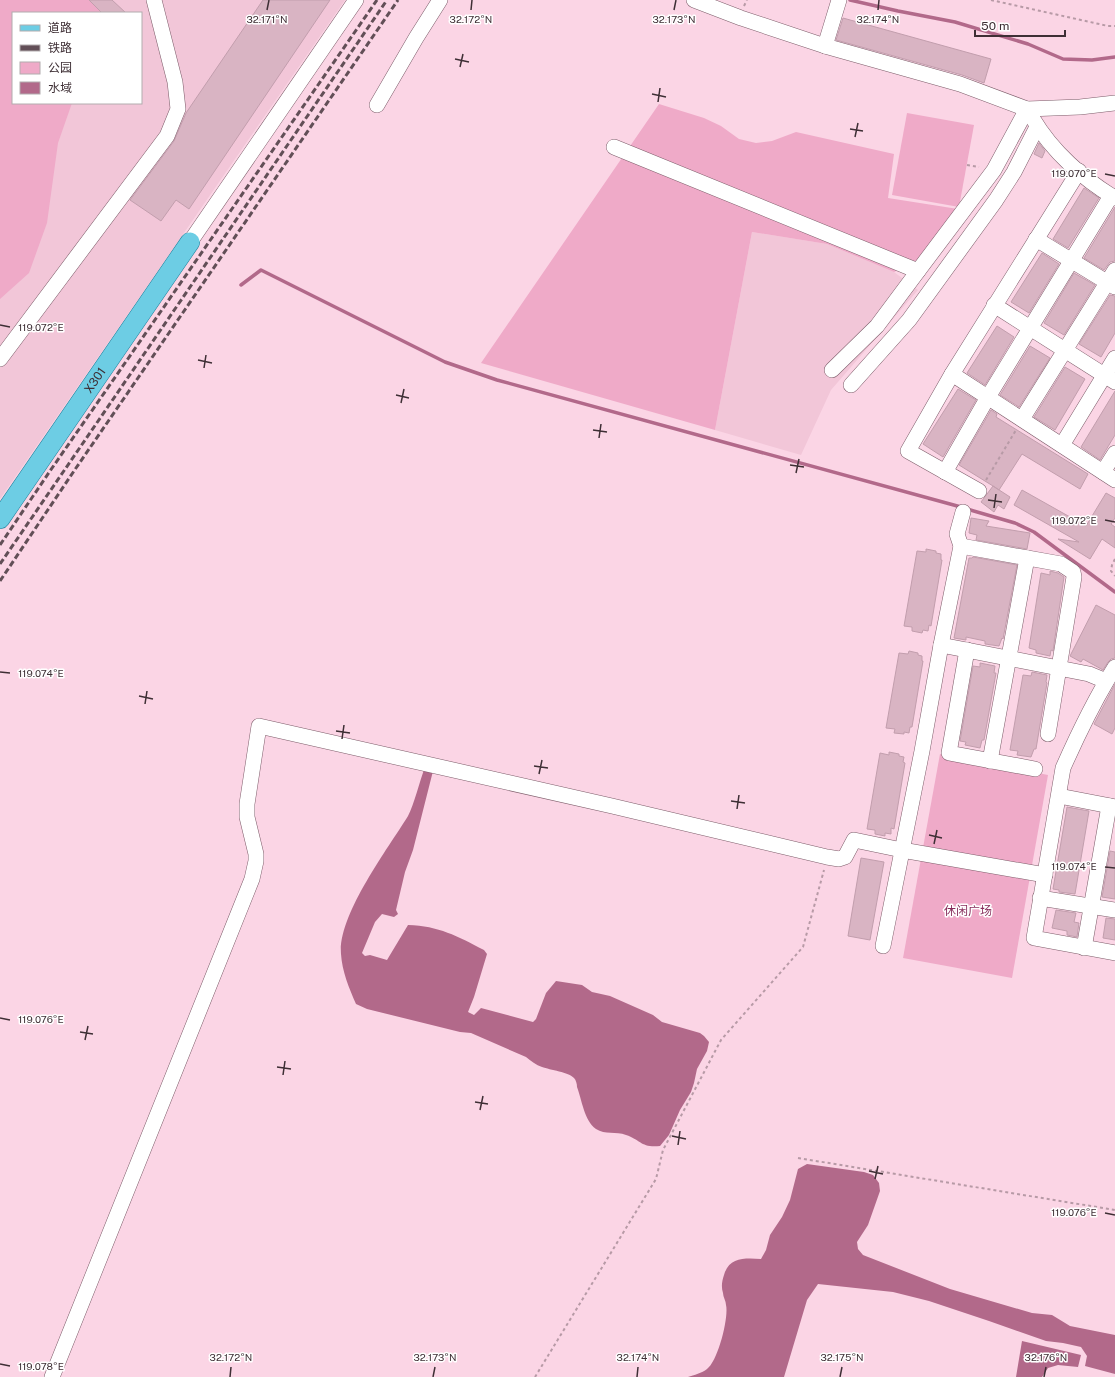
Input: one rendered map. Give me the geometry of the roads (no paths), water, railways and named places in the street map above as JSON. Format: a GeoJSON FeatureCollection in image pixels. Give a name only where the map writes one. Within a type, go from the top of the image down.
{"type":"FeatureCollection","features":[{"type":"Feature","properties":{"kind":"main road","name":"X301"},"geometry":{"type":"LineString","coordinates":[[0,519],[190,242]]}},
{"type":"Feature","properties":{"kind":"street"},"geometry":{"type":"LineString","coordinates":[[0,359],[162,143],[170,130],[178,109],[175,82],[154,0]]}},
{"type":"Feature","properties":{"kind":"street"},"geometry":{"type":"LineString","coordinates":[[190,242],[356,0]]}},
{"type":"Feature","properties":{"kind":"street"},"geometry":{"type":"LineString","coordinates":[[377,105],[440,0]]}},
{"type":"Feature","properties":{"kind":"street"},"geometry":{"type":"LineString","coordinates":[[694,0],[716,4],[740,18],[825,46],[960,84],[1027,109],[1080,107],[1115,103]]}},
{"type":"Feature","properties":{"kind":"street"},"geometry":{"type":"LineString","coordinates":[[825,46],[838,3]]}},
{"type":"Feature","properties":{"kind":"street"},"geometry":{"type":"LineString","coordinates":[[944,472],[1030,328],[1113,197],[1078,171],[1062,155],[1037,126],[1027,109]]}},
{"type":"Feature","properties":{"kind":"street"},"geometry":{"type":"LineString","coordinates":[[832,370],[877,326],[994,170],[1027,109]]}},
{"type":"Feature","properties":{"kind":"street"},"geometry":{"type":"LineString","coordinates":[[851,385],[918,308],[1014,172],[1037,126]]}},
{"type":"Feature","properties":{"kind":"street"},"geometry":{"type":"LineString","coordinates":[[614,147],[918,271]]}},
{"type":"Feature","properties":{"kind":"street"},"geometry":{"type":"LineString","coordinates":[[979,491],[908,451],[952,374],[1078,171]]}},
{"type":"Feature","properties":{"kind":"street"},"geometry":{"type":"LineString","coordinates":[[1022,419],[1065,350],[1113,280],[1072,261],[1036,239]]}},
{"type":"Feature","properties":{"kind":"street"},"geometry":{"type":"LineString","coordinates":[[994,305],[1110,378]]}},
{"type":"Feature","properties":{"kind":"street"},"geometry":{"type":"LineString","coordinates":[[1062,445],[1110,378],[1115,358]]}},
{"type":"Feature","properties":{"kind":"street"},"geometry":{"type":"LineString","coordinates":[[952,374],[1109,476],[1115,453]]}},
{"type":"Feature","properties":{"kind":"street"},"geometry":{"type":"LineString","coordinates":[[883,946],[961,546],[957,534],[963,512]]}},
{"type":"Feature","properties":{"kind":"street"},"geometry":{"type":"LineString","coordinates":[[961,546],[1061,564],[1073,572],[1074,577],[1048,734]]}},
{"type":"Feature","properties":{"kind":"street"},"geometry":{"type":"LineString","coordinates":[[990,761],[1027,558]]}},
{"type":"Feature","properties":{"kind":"street"},"geometry":{"type":"LineString","coordinates":[[941,645],[1089,674],[1106,681]]}},
{"type":"Feature","properties":{"kind":"street"},"geometry":{"type":"LineString","coordinates":[[967,650],[949,753],[1035,769]]}},
{"type":"Feature","properties":{"kind":"street"},"geometry":{"type":"LineString","coordinates":[[1115,667],[1106,681],[1063,768],[1034,938],[1115,953]]}},
{"type":"Feature","properties":{"kind":"street"},"geometry":{"type":"LineString","coordinates":[[52,1377],[252,879],[256,862],[256,854],[247,817],[247,804],[260,726],[612,806],[827,857],[839,859],[845,857],[854,840],[1045,875]]}},
{"type":"Feature","properties":{"kind":"street"},"geometry":{"type":"LineString","coordinates":[[1059,796],[1112,807],[1084,948]]}},
{"type":"Feature","properties":{"kind":"street"},"geometry":{"type":"LineString","coordinates":[[1040,898],[1115,910]]}},
{"type":"Feature","properties":{"kind":"water"},"geometry":{"type":"Polygon","coordinates":[[[425,767],[433,771],[413,850],[405,872],[396,910],[398,914],[394,917],[382,914],[375,922],[362,953],[365,956],[370,955],[387,960],[408,925],[429,927],[456,936],[484,950],[487,954],[468,1012],[474,1015],[481,1008],[533,1022],[536,1019],[546,993],[556,981],[582,985],[592,992],[610,996],[653,1015],[662,1022],[700,1033],[709,1042],[707,1051],[697,1069],[691,1092],[680,1110],[669,1135],[660,1146],[645,1145],[626,1135],[603,1132],[596,1129],[586,1115],[577,1083],[572,1076],[568,1074],[540,1066],[526,1057],[471,1033],[460,1032],[367,1009],[356,1004],[343,967],[341,954],[342,938],[355,902],[377,864],[408,816],[425,767]]]}},
{"type":"Feature","properties":{"kind":"water"},"geometry":{"type":"Polygon","coordinates":[[[807,1164],[864,1172],[873,1175],[879,1183],[880,1191],[868,1225],[857,1242],[858,1249],[863,1255],[950,1289],[1032,1313],[1052,1315],[1070,1326],[1115,1335],[1115,1374],[1085,1366],[1087,1356],[1081,1347],[1046,1341],[929,1301],[893,1292],[818,1284],[807,1300],[784,1377],[688,1377],[707,1369],[719,1348],[726,1319],[726,1304],[723,1296],[722,1282],[726,1269],[738,1260],[761,1259],[766,1250],[770,1235],[782,1217],[790,1200],[798,1169],[807,1164]]]}},
{"type":"Feature","properties":{"kind":"water"},"geometry":{"type":"Polygon","coordinates":[[[1022,1341],[1081,1355],[1078,1367],[1058,1365],[1048,1368],[1042,1377],[1016,1377],[1022,1341]]]}},
{"type":"Feature","properties":{"kind":"waterway"},"geometry":{"type":"LineString","coordinates":[[850,0],[955,22],[1028,44],[1063,59],[1092,60],[1115,57]]}},
{"type":"Feature","properties":{"kind":"waterway"},"geometry":{"type":"LineString","coordinates":[[241,285],[261,270],[445,362],[497,380],[961,507]]}},
{"type":"Feature","properties":{"kind":"waterway"},"geometry":{"type":"LineString","coordinates":[[967,509],[1015,523],[1034,532],[1115,592]]}},
{"type":"Feature","properties":{"kind":"railway"},"geometry":{"type":"LineString","coordinates":[[0,545],[377,0]]}},
{"type":"Feature","properties":{"kind":"railway"},"geometry":{"type":"LineString","coordinates":[[0,564],[387,0]]}},
{"type":"Feature","properties":{"kind":"railway"},"geometry":{"type":"LineString","coordinates":[[0,581],[398,0]]}},
{"type":"Feature","properties":{"kind":"park label","name":"休闲广场"},"geometry":{"type":"Point","coordinates":[968,911]}}]}
